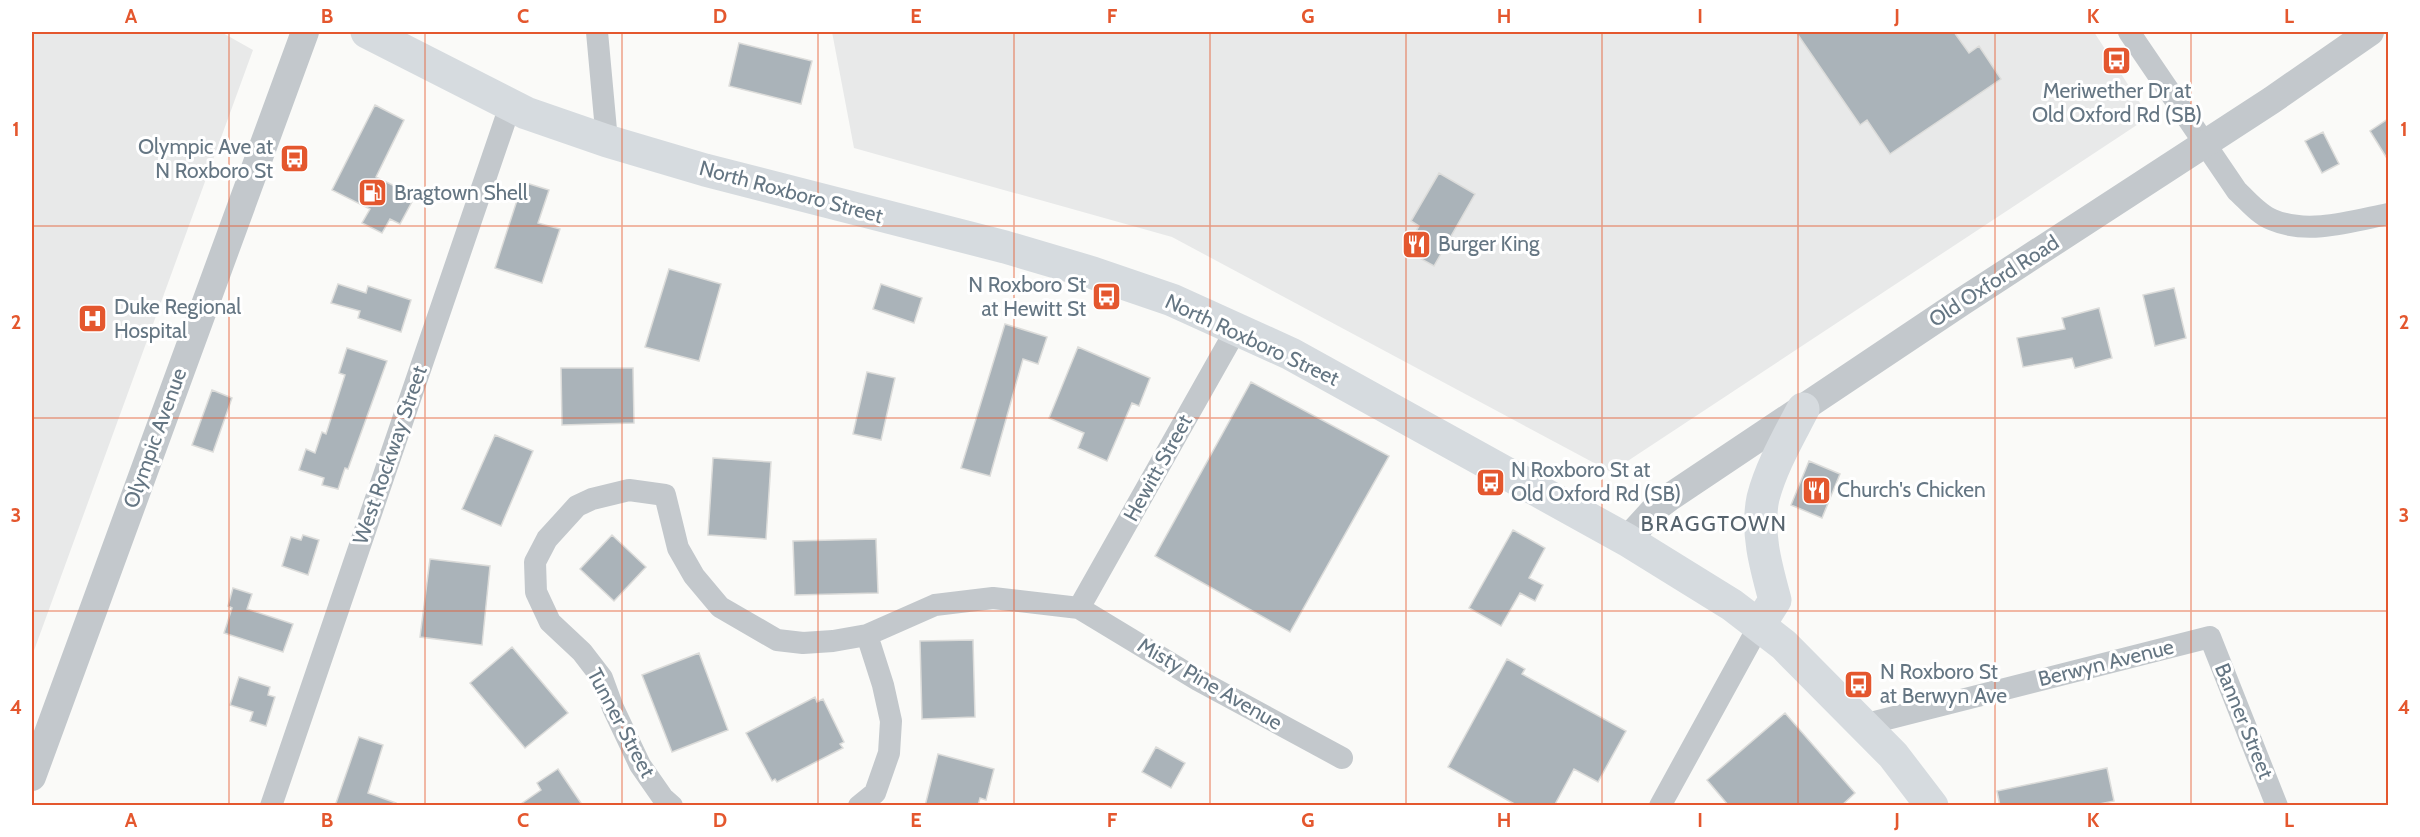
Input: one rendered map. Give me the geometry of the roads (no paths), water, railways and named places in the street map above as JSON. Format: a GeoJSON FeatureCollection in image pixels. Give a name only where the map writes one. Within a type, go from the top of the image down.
{"type":"FeatureCollection","features":[{"type":"Feature","properties":{"kind":"main road","name":"North Roxboro Street"},"geometry":{"type":"LineString","coordinates":[[367,32],[510,106],[607,141],[705,170],[1027,254],[1172,300],[1291,354],[1627,540],[1760,624],[1893,754],[1932,806]]}},
{"type":"Feature","properties":{"kind":"main road"},"geometry":{"type":"LineString","coordinates":[[1760,624],[1774,600],[1762,548],[1763,501],[1777,460],[1803,409]]}},
{"type":"Feature","properties":{"kind":"street","name":"Olympic Avenue"},"geometry":{"type":"LineString","coordinates":[[32,777],[305,32]]}},
{"type":"Feature","properties":{"kind":"street"},"geometry":{"type":"LineString","coordinates":[[597,32],[607,141]]}},
{"type":"Feature","properties":{"kind":"street"},"geometry":{"type":"LineString","coordinates":[[2129,32],[2237,191],[2258,211],[2273,220],[2307,226],[2348,222],[2388,214]]}},
{"type":"Feature","properties":{"kind":"street","name":"Old Oxford Road"},"geometry":{"type":"LineString","coordinates":[[1627,540],[1658,506],[2370,32]]}},
{"type":"Feature","properties":{"kind":"street","name":"West Rockway Street"},"geometry":{"type":"LineString","coordinates":[[271,806],[510,106]]}},
{"type":"Feature","properties":{"kind":"street","name":"Hewitt Street"},"geometry":{"type":"LineString","coordinates":[[1079,608],[1237,328]]}},
{"type":"Feature","properties":{"kind":"street","name":"Tunner Street"},"geometry":{"type":"LineString","coordinates":[[672,806],[663,798],[640,765],[613,708],[602,678],[582,652],[550,622],[536,592],[535,562],[547,539],[577,506],[629,490],[665,495],[678,548],[694,576],[720,607],[777,640],[803,643],[867,635]]}},
{"type":"Feature","properties":{"kind":"street"},"geometry":{"type":"LineString","coordinates":[[859,806],[875,793],[889,753],[891,721],[883,685],[867,635],[935,605],[993,598],[1079,608]]}},
{"type":"Feature","properties":{"kind":"street","name":"Misty Pine Avenue"},"geometry":{"type":"LineString","coordinates":[[1079,608],[1198,680],[1342,758]]}},
{"type":"Feature","properties":{"kind":"street"},"geometry":{"type":"LineString","coordinates":[[1660,806],[1760,624]]}},
{"type":"Feature","properties":{"kind":"street","name":"Berwyn Avenue"},"geometry":{"type":"LineString","coordinates":[[1863,725],[2210,637]]}},
{"type":"Feature","properties":{"kind":"street","name":"Banner Street"},"geometry":{"type":"LineString","coordinates":[[2210,637],[2277,806]]}},
{"type":"Feature","properties":{"kind":"place","name":"Meriwether Dr at Old Oxford Rd (SB)"},"geometry":{"type":"Point","coordinates":[2117,60]}},
{"type":"Feature","properties":{"kind":"place","name":"Olympic Ave at N Roxboro St"},"geometry":{"type":"Point","coordinates":[294,159]}},
{"type":"Feature","properties":{"kind":"place","name":"Bragtown Shell"},"geometry":{"type":"Point","coordinates":[373,193]}},
{"type":"Feature","properties":{"kind":"place","name":"Burger King"},"geometry":{"type":"Point","coordinates":[1417,244]}},
{"type":"Feature","properties":{"kind":"place","name":"N Roxboro St at Hewitt St"},"geometry":{"type":"Point","coordinates":[1107,297]}},
{"type":"Feature","properties":{"kind":"place","name":"Duke Regional Hospital"},"geometry":{"type":"Point","coordinates":[93,319]}},
{"type":"Feature","properties":{"kind":"place","name":"N Roxboro St at Old Oxford Rd (SB)"},"geometry":{"type":"Point","coordinates":[1490,482]}},
{"type":"Feature","properties":{"kind":"place","name":"Church's Chicken"},"geometry":{"type":"Point","coordinates":[1816,490]}},
{"type":"Feature","properties":{"kind":"place","name":"N Roxboro St at Berwyn Ave"},"geometry":{"type":"Point","coordinates":[1859,684]}},
{"type":"Feature","properties":{"kind":"district","name":"BRAGGTOWN"},"geometry":{"type":"Point","coordinates":[1714,523]}}]}
